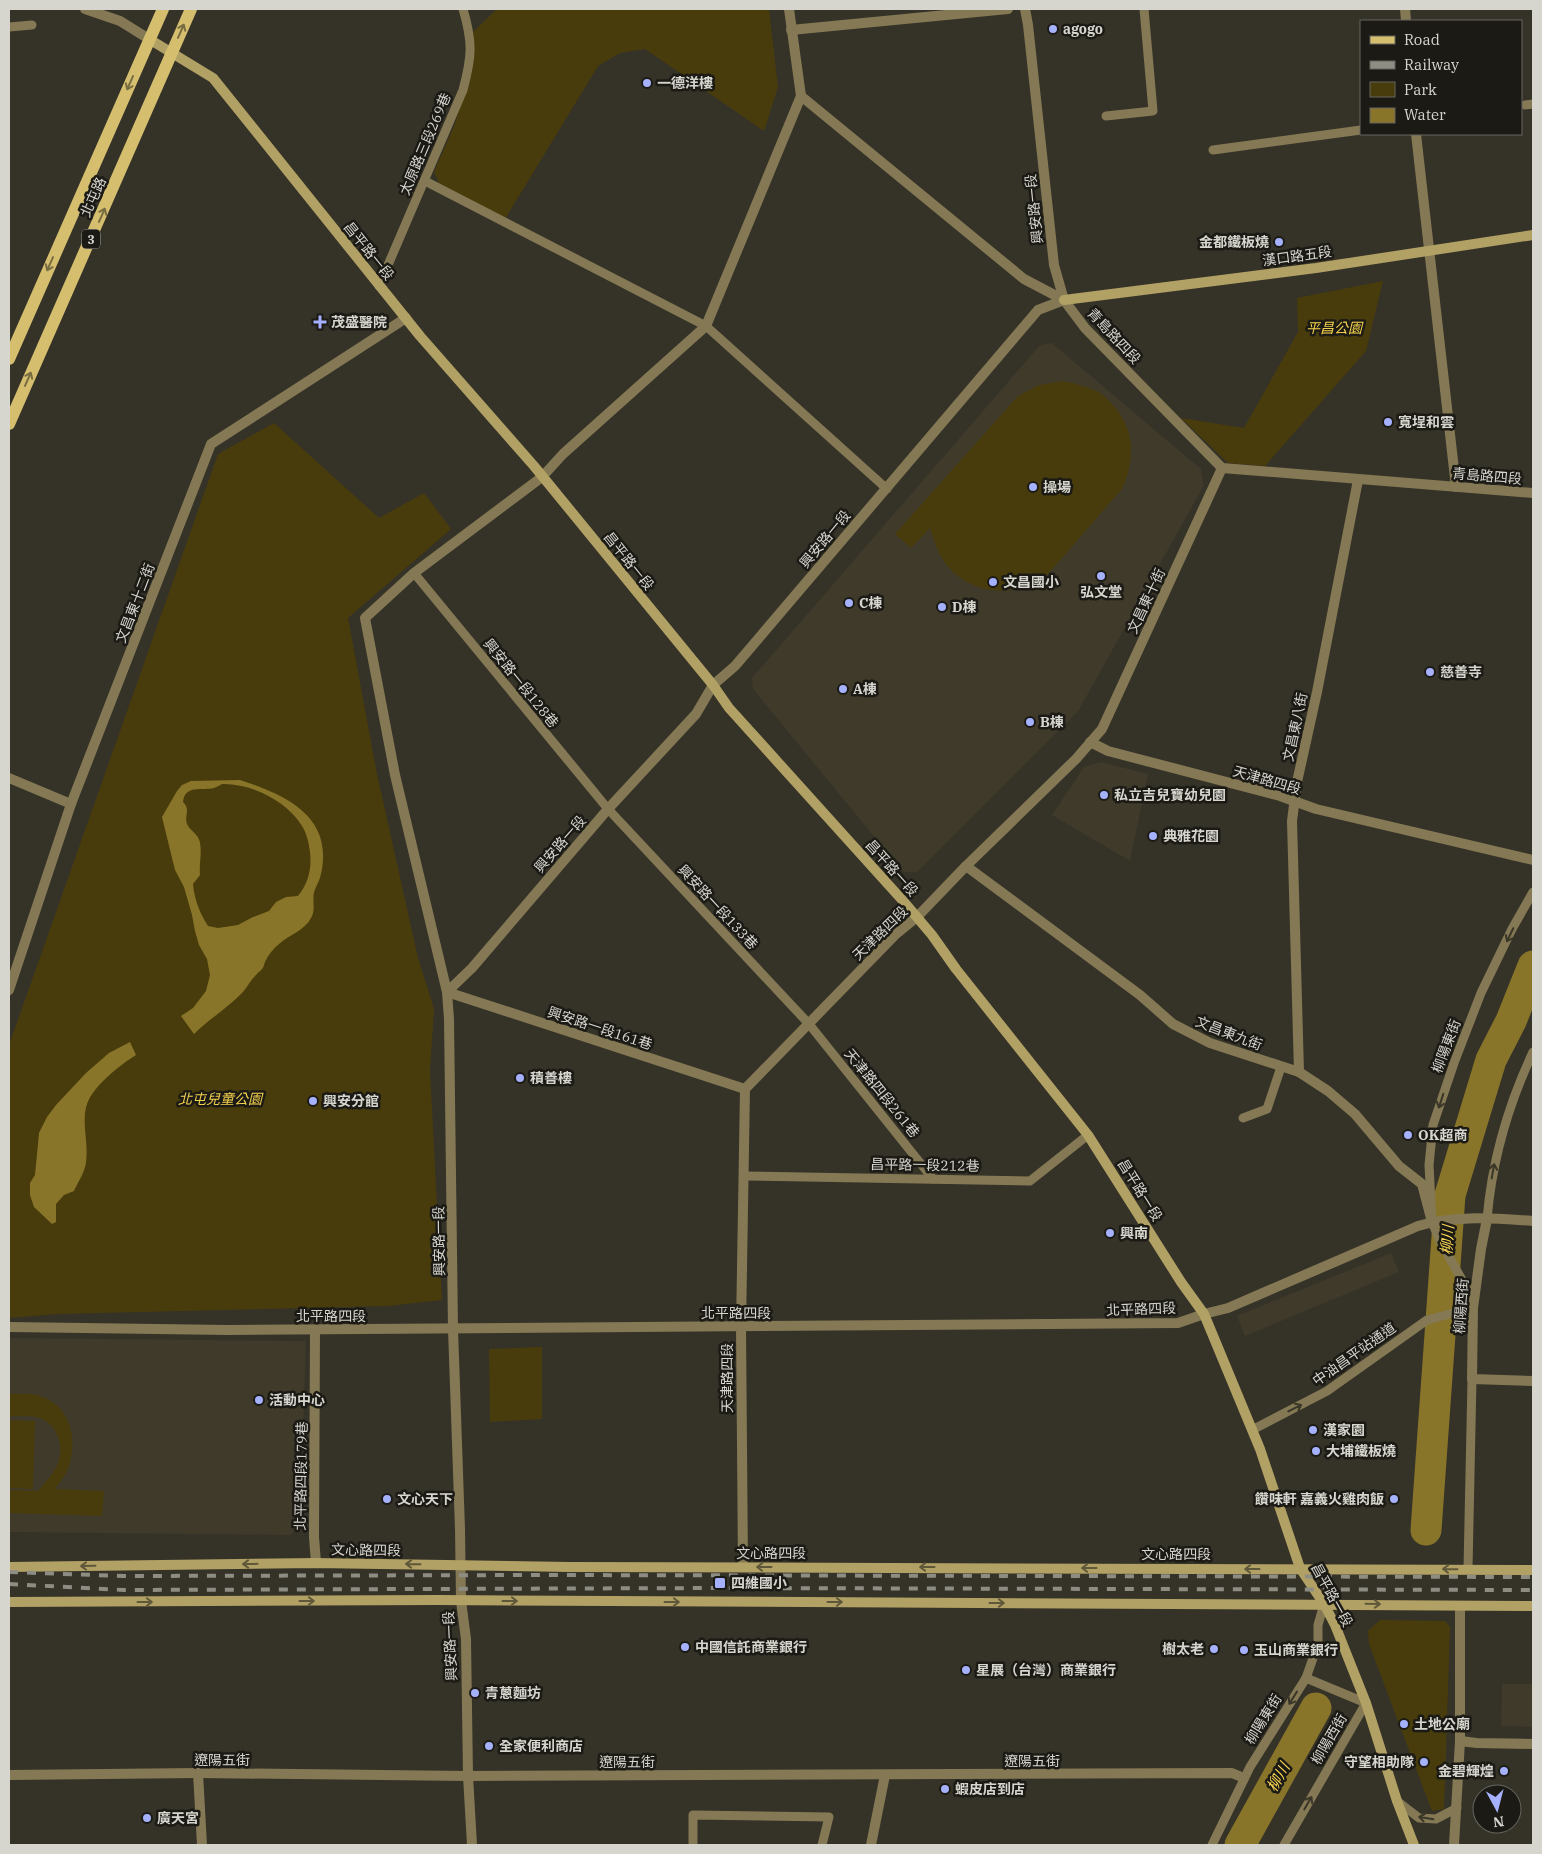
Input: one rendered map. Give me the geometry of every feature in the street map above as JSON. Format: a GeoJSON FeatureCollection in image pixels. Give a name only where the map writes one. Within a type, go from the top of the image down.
{"type":"FeatureCollection","features":[{"type":"Feature","properties":{"kind":"main road","name":"北屯路"},"geometry":{"type":"LineString","coordinates":[[9,359],[163,9]]}},
{"type":"Feature","properties":{"kind":"main road","name":"北屯路"},"geometry":{"type":"LineString","coordinates":[[9,424],[12,406],[86,251],[191,9]]}},
{"type":"Feature","properties":{"kind":"main road","name":"昌平路一段"},"geometry":{"type":"LineString","coordinates":[[149,39],[213,78],[379,286],[542,477],[713,685],[729,708],[932,935],[962,977],[1088,1135],[1181,1282],[1204,1314],[1260,1449],[1300,1568],[1324,1604],[1335,1625],[1366,1703],[1397,1800],[1414,1845]]}},
{"type":"Feature","properties":{"kind":"main road","name":"漢口路五段"},"geometry":{"type":"LineString","coordinates":[[1064,300],[1306,269],[1533,235]]}},
{"type":"Feature","properties":{"kind":"main road","name":"文心路四段"},"geometry":{"type":"LineString","coordinates":[[9,1567],[316,1563],[743,1567],[1533,1570]]}},
{"type":"Feature","properties":{"kind":"main road"},"geometry":{"type":"LineString","coordinates":[[9,1602],[461,1601],[1533,1606]]}},
{"type":"Feature","properties":{"kind":"street"},"geometry":{"type":"LineString","coordinates":[[85,9],[120,21],[149,39]]}},
{"type":"Feature","properties":{"kind":"street"},"geometry":{"type":"LineString","coordinates":[[446,992],[395,775],[365,618],[414,573],[542,477],[563,454],[706,326],[801,96],[789,9]]}},
{"type":"Feature","properties":{"kind":"street"},"geometry":{"type":"LineString","coordinates":[[791,30],[1008,9]]}},
{"type":"Feature","properties":{"kind":"street","name":"興安路一段"},"geometry":{"type":"LineString","coordinates":[[472,1845],[468,1776],[466,1639],[461,1601],[453,1329],[449,1039],[446,992],[472,968],[608,809],[696,714],[713,685],[734,666],[1038,310],[1064,300],[1054,265],[1025,9]]}},
{"type":"Feature","properties":{"kind":"street","name":"青島路四段"},"geometry":{"type":"LineString","coordinates":[[801,96],[1024,279],[1064,300],[1085,328],[1222,468],[1533,493]]}},
{"type":"Feature","properties":{"kind":"street"},"geometry":{"type":"LineString","coordinates":[[1416,135],[1456,487]]}},
{"type":"Feature","properties":{"kind":"street","name":"文昌東十二街"},"geometry":{"type":"LineString","coordinates":[[9,990],[72,804],[211,444],[406,318]]}},
{"type":"Feature","properties":{"kind":"street","name":"文昌東十街"},"geometry":{"type":"LineString","coordinates":[[1090,742],[1102,729],[1222,468]]}},
{"type":"Feature","properties":{"kind":"street","name":"文昌東八街"},"geometry":{"type":"LineString","coordinates":[[1298,1072],[1292,821],[1297,782],[1317,692],[1358,480]]}},
{"type":"Feature","properties":{"kind":"street","name":"天津路四段"},"geometry":{"type":"LineString","coordinates":[[743,1567],[741,1327],[745,1089],[895,935],[917,918],[966,866],[1076,759],[1090,742],[1108,752],[1280,796],[1316,809],[1533,860]]}},
{"type":"Feature","properties":{"kind":"street"},"geometry":{"type":"LineString","coordinates":[[9,778],[72,804]]}},
{"type":"Feature","properties":{"kind":"street","name":"文昌東九街"},"geometry":{"type":"LineString","coordinates":[[966,866],[1140,995],[1173,1024],[1210,1043],[1298,1072],[1328,1092],[1355,1114],[1399,1166],[1422,1184],[1432,1222]]}},
{"type":"Feature","properties":{"kind":"street","name":"興安路一段161巷"},"geometry":{"type":"LineString","coordinates":[[446,992],[745,1089]]}},
{"type":"Feature","properties":{"kind":"street"},"geometry":{"type":"LineString","coordinates":[[1487,1219],[1533,1221]]}},
{"type":"Feature","properties":{"kind":"street","name":"北平路四段"},"geometry":{"type":"LineString","coordinates":[[9,1327],[316,1330],[1178,1323],[1228,1308],[1418,1226],[1444,1220],[1487,1219]]}},
{"type":"Feature","properties":{"kind":"street","name":"柳陽西街"},"geometry":{"type":"LineString","coordinates":[[1472,1379],[1474,1304],[1480,1249],[1487,1219]]}},
{"type":"Feature","properties":{"kind":"street","name":"北平路四段179巷"},"geometry":{"type":"LineString","coordinates":[[316,1330],[314,1537],[316,1563]]}},
{"type":"Feature","properties":{"kind":"street"},"geometry":{"type":"LineString","coordinates":[[1472,1379],[1533,1381]]}},
{"type":"Feature","properties":{"kind":"street"},"geometry":{"type":"LineString","coordinates":[[1454,1845],[1460,1741],[1460,1606]]}},
{"type":"Feature","properties":{"kind":"street"},"geometry":{"type":"LineString","coordinates":[[1460,1741],[1533,1744]]}},
{"type":"Feature","properties":{"kind":"street"},"geometry":{"type":"LineString","coordinates":[[198,1773],[202,1845]]}},
{"type":"Feature","properties":{"kind":"street","name":"遼陽五街"},"geometry":{"type":"LineString","coordinates":[[9,1775],[198,1773],[468,1776],[1232,1773],[1244,1778]]}},
{"type":"Feature","properties":{"kind":"street"},"geometry":{"type":"LineString","coordinates":[[871,1845],[885,1775]]}},
{"type":"Feature","properties":{"kind":"lane","name":"太原路三段269巷"},"geometry":{"type":"LineString","coordinates":[[379,286],[462,90],[470,63],[470,34],[463,9]]}},
{"type":"Feature","properties":{"kind":"lane"},"geometry":{"type":"LineString","coordinates":[[1106,116],[1153,112],[1144,9]]}},
{"type":"Feature","properties":{"kind":"lane"},"geometry":{"type":"LineString","coordinates":[[9,27],[32,25]]}},
{"type":"Feature","properties":{"kind":"lane"},"geometry":{"type":"LineString","coordinates":[[1213,150],[1360,130]]}},
{"type":"Feature","properties":{"kind":"lane"},"geometry":{"type":"LineString","coordinates":[[425,181],[706,326],[887,489]]}},
{"type":"Feature","properties":{"kind":"lane","name":"興安路一段128巷"},"geometry":{"type":"LineString","coordinates":[[414,573],[608,809]]}},
{"type":"Feature","properties":{"kind":"lane","name":"興安路一段133巷"},"geometry":{"type":"LineString","coordinates":[[608,809],[809,1024]]}},
{"type":"Feature","properties":{"kind":"lane","name":"柳陽東街"},"geometry":{"type":"LineString","coordinates":[[1432,1222],[1430,1165],[1434,1125],[1454,1063],[1481,993],[1512,929],[1533,892]]}},
{"type":"Feature","properties":{"kind":"lane","name":"天津路四段261巷"},"geometry":{"type":"LineString","coordinates":[[809,1024],[933,1179]]}},
{"type":"Feature","properties":{"kind":"lane","name":"柳陽西街"},"geometry":{"type":"LineString","coordinates":[[1487,1219],[1497,1151],[1518,1084],[1533,1052]]}},
{"type":"Feature","properties":{"kind":"lane"},"geometry":{"type":"LineString","coordinates":[[1243,1118],[1267,1109],[1281,1067]]}},
{"type":"Feature","properties":{"kind":"lane","name":"昌平路一段212巷"},"geometry":{"type":"LineString","coordinates":[[744,1176],[1030,1181],[1088,1135]]}},
{"type":"Feature","properties":{"kind":"lane"},"geometry":{"type":"LineString","coordinates":[[1432,1222],[1440,1241],[1474,1304]]}},
{"type":"Feature","properties":{"kind":"lane","name":"中油昌平站通道"},"geometry":{"type":"LineString","coordinates":[[1252,1430],[1327,1392],[1427,1320],[1458,1312],[1474,1304]]}},
{"type":"Feature","properties":{"kind":"lane","name":"柳陽西街"},"geometry":{"type":"LineString","coordinates":[[1468,1570],[1472,1379]]}},
{"type":"Feature","properties":{"kind":"lane","name":"柳陽東街"},"geometry":{"type":"LineString","coordinates":[[1212,1845],[1244,1778],[1306,1678],[1318,1644],[1318,1625],[1324,1604]]}},
{"type":"Feature","properties":{"kind":"lane","name":"柳陽西街"},"geometry":{"type":"LineString","coordinates":[[1284,1845],[1366,1703],[1306,1678]]}},
{"type":"Feature","properties":{"kind":"lane"},"geometry":{"type":"LineString","coordinates":[[1397,1800],[1419,1818],[1436,1819],[1457,1808]]}},
{"type":"Feature","properties":{"kind":"lane"},"geometry":{"type":"LineString","coordinates":[[693,1845],[693,1815],[829,1817],[822,1845]]}},
{"type":"Feature","properties":{"kind":"shaded area","name":"文昌國小"},"geometry":{"type":"Polygon","coordinates":[[[1052,343],[1201,469],[1204,485],[1079,710],[917,872],[903,872],[753,689],[752,678],[1040,345],[1052,343]]]}},
{"type":"Feature","properties":{"kind":"shaded area","name":"私立吉兒寶幼兒園"},"geometry":{"type":"Polygon","coordinates":[[[1101,762],[1148,774],[1130,861],[1052,815],[1084,767],[1101,762]]]}},
{"type":"Feature","properties":{"kind":"shaded area"},"geometry":{"type":"Polygon","coordinates":[[[1391,1253],[1399,1272],[1245,1336],[1237,1316],[1391,1253]]]}},
{"type":"Feature","properties":{"kind":"shaded area"},"geometry":{"type":"Polygon","coordinates":[[[9,1338],[306,1341],[300,1527],[290,1535],[9,1532],[9,1338]]]}},
{"type":"Feature","properties":{"kind":"shaded area"},"geometry":{"type":"Polygon","coordinates":[[[1502,1684],[1533,1684],[1533,1727],[1501,1726],[1502,1684]]]}},
{"type":"Feature","properties":{"kind":"green space"},"geometry":{"type":"Polygon","coordinates":[[[497,9],[769,9],[778,87],[764,131],[645,49],[620,53],[598,66],[505,219],[439,183],[434,172],[455,124],[468,78],[470,35],[497,9]]]}},
{"type":"Feature","properties":{"kind":"green space","name":"平昌公園"},"geometry":{"type":"Polygon","coordinates":[[[1383,281],[1366,351],[1265,466],[1228,463],[1181,418],[1244,428],[1298,332],[1297,298],[1383,281]]]}},
{"type":"Feature","properties":{"kind":"green space"},"geometry":{"type":"Polygon","coordinates":[[[1063,381],[1084,386],[1098,392],[1111,403],[1125,422],[1131,444],[1131,455],[1127,478],[1122,489],[1048,574],[1034,583],[1019,588],[1004,590],[988,589],[973,585],[960,578],[948,567],[939,553],[930,528],[911,548],[895,534],[1018,396],[1039,385],[1063,381]]]}},
{"type":"Feature","properties":{"kind":"green space","name":"北屯兒童公園"},"geometry":{"type":"Polygon","coordinates":[[[274,423],[379,518],[424,493],[451,529],[348,618],[377,774],[418,958],[434,1009],[430,1071],[442,1300],[388,1306],[58,1314],[9,1318],[9,1045],[218,454],[274,423]]]}},
{"type":"Feature","properties":{"kind":"green space"},"geometry":{"type":"Polygon","coordinates":[[[1450,1254],[1449,1289],[1429,1256],[1450,1254]]]}},
{"type":"Feature","properties":{"kind":"green space"},"geometry":{"type":"Polygon","coordinates":[[[542,1347],[542,1419],[490,1422],[489,1349],[542,1347]]]}},
{"type":"Feature","properties":{"kind":"green space"},"geometry":{"type":"Polygon","coordinates":[[[9,1394],[40,1396],[58,1407],[65,1415],[72,1434],[72,1455],[63,1478],[55,1489],[104,1491],[102,1516],[9,1513],[9,1490],[38,1491],[56,1467],[60,1456],[60,1449],[54,1429],[43,1419],[33,1416],[9,1416],[9,1394]]]}},
{"type":"Feature","properties":{"kind":"green space"},"geometry":{"type":"Polygon","coordinates":[[[9,1420],[35,1421],[33,1489],[9,1488],[9,1420]]]}},
{"type":"Feature","properties":{"kind":"green space"},"geometry":{"type":"Polygon","coordinates":[[[1380,1620],[1445,1621],[1450,1627],[1444,1809],[1432,1811],[1369,1644],[1368,1631],[1380,1620]]]}},
{"type":"Feature","properties":{"kind":"water"},"geometry":{"type":"Polygon","coordinates":[[[240,780],[289,801],[313,823],[320,837],[323,854],[320,876],[314,892],[313,912],[308,922],[275,948],[263,968],[243,992],[194,1034],[181,1016],[193,1008],[206,991],[210,975],[207,959],[199,945],[184,887],[175,870],[162,817],[177,791],[182,785],[191,781],[240,780]],[[222,784],[209,789],[191,790],[184,796],[183,802],[187,808],[187,824],[198,837],[201,847],[200,875],[193,884],[196,900],[208,926],[218,928],[238,925],[269,911],[276,902],[286,897],[298,896],[307,881],[310,864],[308,842],[302,826],[295,817],[278,801],[267,795],[233,784],[222,784]]]}},
{"type":"Feature","properties":{"kind":"water"},"geometry":{"type":"Polygon","coordinates":[[[130,1042],[136,1055],[101,1083],[87,1104],[85,1118],[87,1155],[83,1173],[74,1191],[64,1195],[56,1204],[56,1222],[52,1224],[34,1207],[30,1195],[30,1183],[35,1175],[39,1133],[56,1105],[86,1073],[109,1053],[130,1042]]]}},
{"type":"Feature","properties":{"kind":"waterway","name":"柳川"},"geometry":{"type":"LineString","coordinates":[[1426,1530],[1450,1195],[1491,1060],[1511,1021],[1533,966]]}},
{"type":"Feature","properties":{"kind":"waterway","name":"柳川"},"geometry":{"type":"LineString","coordinates":[[1240,1845],[1316,1708]]}},
{"type":"Feature","properties":{"kind":"railway"},"geometry":{"type":"LineString","coordinates":[[9,1572],[124,1576],[1533,1577]]}},
{"type":"Feature","properties":{"kind":"railway"},"geometry":{"type":"LineString","coordinates":[[9,1584],[124,1590],[722,1588],[1533,1590]]}},
{"type":"Feature","properties":{"kind":"place","name":"agogo"},"geometry":{"type":"Point","coordinates":[1053,29]}},
{"type":"Feature","properties":{"kind":"place","name":"一德洋樓"},"geometry":{"type":"Point","coordinates":[647,83]}},
{"type":"Feature","properties":{"kind":"place","name":"金都鐵板燒"},"geometry":{"type":"Point","coordinates":[1279,242]}},
{"type":"Feature","properties":{"kind":"place","name":"茂盛醫院"},"geometry":{"type":"Point","coordinates":[320,322]}},
{"type":"Feature","properties":{"kind":"place","name":"寬埕和雲"},"geometry":{"type":"Point","coordinates":[1388,422]}},
{"type":"Feature","properties":{"kind":"place","name":"操場"},"geometry":{"type":"Point","coordinates":[1033,487]}},
{"type":"Feature","properties":{"kind":"place","name":"弘文堂"},"geometry":{"type":"Point","coordinates":[1101,576]}},
{"type":"Feature","properties":{"kind":"place","name":"文昌國小"},"geometry":{"type":"Point","coordinates":[993,582]}},
{"type":"Feature","properties":{"kind":"place","name":"C棟"},"geometry":{"type":"Point","coordinates":[849,603]}},
{"type":"Feature","properties":{"kind":"place","name":"D棟"},"geometry":{"type":"Point","coordinates":[942,607]}},
{"type":"Feature","properties":{"kind":"place","name":"慈善寺"},"geometry":{"type":"Point","coordinates":[1430,672]}},
{"type":"Feature","properties":{"kind":"place","name":"A棟"},"geometry":{"type":"Point","coordinates":[843,689]}},
{"type":"Feature","properties":{"kind":"place","name":"B棟"},"geometry":{"type":"Point","coordinates":[1030,722]}},
{"type":"Feature","properties":{"kind":"place","name":"私立吉兒寶幼兒園"},"geometry":{"type":"Point","coordinates":[1104,795]}},
{"type":"Feature","properties":{"kind":"place","name":"典雅花園"},"geometry":{"type":"Point","coordinates":[1153,836]}},
{"type":"Feature","properties":{"kind":"place","name":"積善樓"},"geometry":{"type":"Point","coordinates":[520,1078]}},
{"type":"Feature","properties":{"kind":"place","name":"興安分館"},"geometry":{"type":"Point","coordinates":[313,1101]}},
{"type":"Feature","properties":{"kind":"place","name":"OK超商"},"geometry":{"type":"Point","coordinates":[1408,1135]}},
{"type":"Feature","properties":{"kind":"place","name":"興南"},"geometry":{"type":"Point","coordinates":[1110,1233]}},
{"type":"Feature","properties":{"kind":"place","name":"活動中心"},"geometry":{"type":"Point","coordinates":[259,1400]}},
{"type":"Feature","properties":{"kind":"place","name":"漢家園"},"geometry":{"type":"Point","coordinates":[1313,1430]}},
{"type":"Feature","properties":{"kind":"place","name":"大埔鐵板燒"},"geometry":{"type":"Point","coordinates":[1316,1451]}},
{"type":"Feature","properties":{"kind":"place","name":"文心天下"},"geometry":{"type":"Point","coordinates":[387,1499]}},
{"type":"Feature","properties":{"kind":"place","name":"饡味軒 嘉義火雞肉飯"},"geometry":{"type":"Point","coordinates":[1394,1499]}},
{"type":"Feature","properties":{"kind":"place","name":"四維國小"},"geometry":{"type":"Point","coordinates":[720,1583]}},
{"type":"Feature","properties":{"kind":"place","name":"中國信託商業銀行"},"geometry":{"type":"Point","coordinates":[685,1647]}},
{"type":"Feature","properties":{"kind":"place","name":"樹太老"},"geometry":{"type":"Point","coordinates":[1214,1649]}},
{"type":"Feature","properties":{"kind":"place","name":"玉山商業銀行"},"geometry":{"type":"Point","coordinates":[1244,1650]}},
{"type":"Feature","properties":{"kind":"place","name":"星展（台灣）商業銀行"},"geometry":{"type":"Point","coordinates":[966,1670]}},
{"type":"Feature","properties":{"kind":"place","name":"青蔥麵坊"},"geometry":{"type":"Point","coordinates":[475,1693]}},
{"type":"Feature","properties":{"kind":"place","name":"土地公廟"},"geometry":{"type":"Point","coordinates":[1404,1724]}},
{"type":"Feature","properties":{"kind":"place","name":"全家便利商店"},"geometry":{"type":"Point","coordinates":[489,1746]}},
{"type":"Feature","properties":{"kind":"place","name":"守望相助隊"},"geometry":{"type":"Point","coordinates":[1424,1762]}},
{"type":"Feature","properties":{"kind":"place","name":"金碧輝煌"},"geometry":{"type":"Point","coordinates":[1504,1771]}},
{"type":"Feature","properties":{"kind":"place","name":"蝦皮店到店"},"geometry":{"type":"Point","coordinates":[945,1789]}},
{"type":"Feature","properties":{"kind":"place","name":"廣天宮"},"geometry":{"type":"Point","coordinates":[147,1818]}}]}
